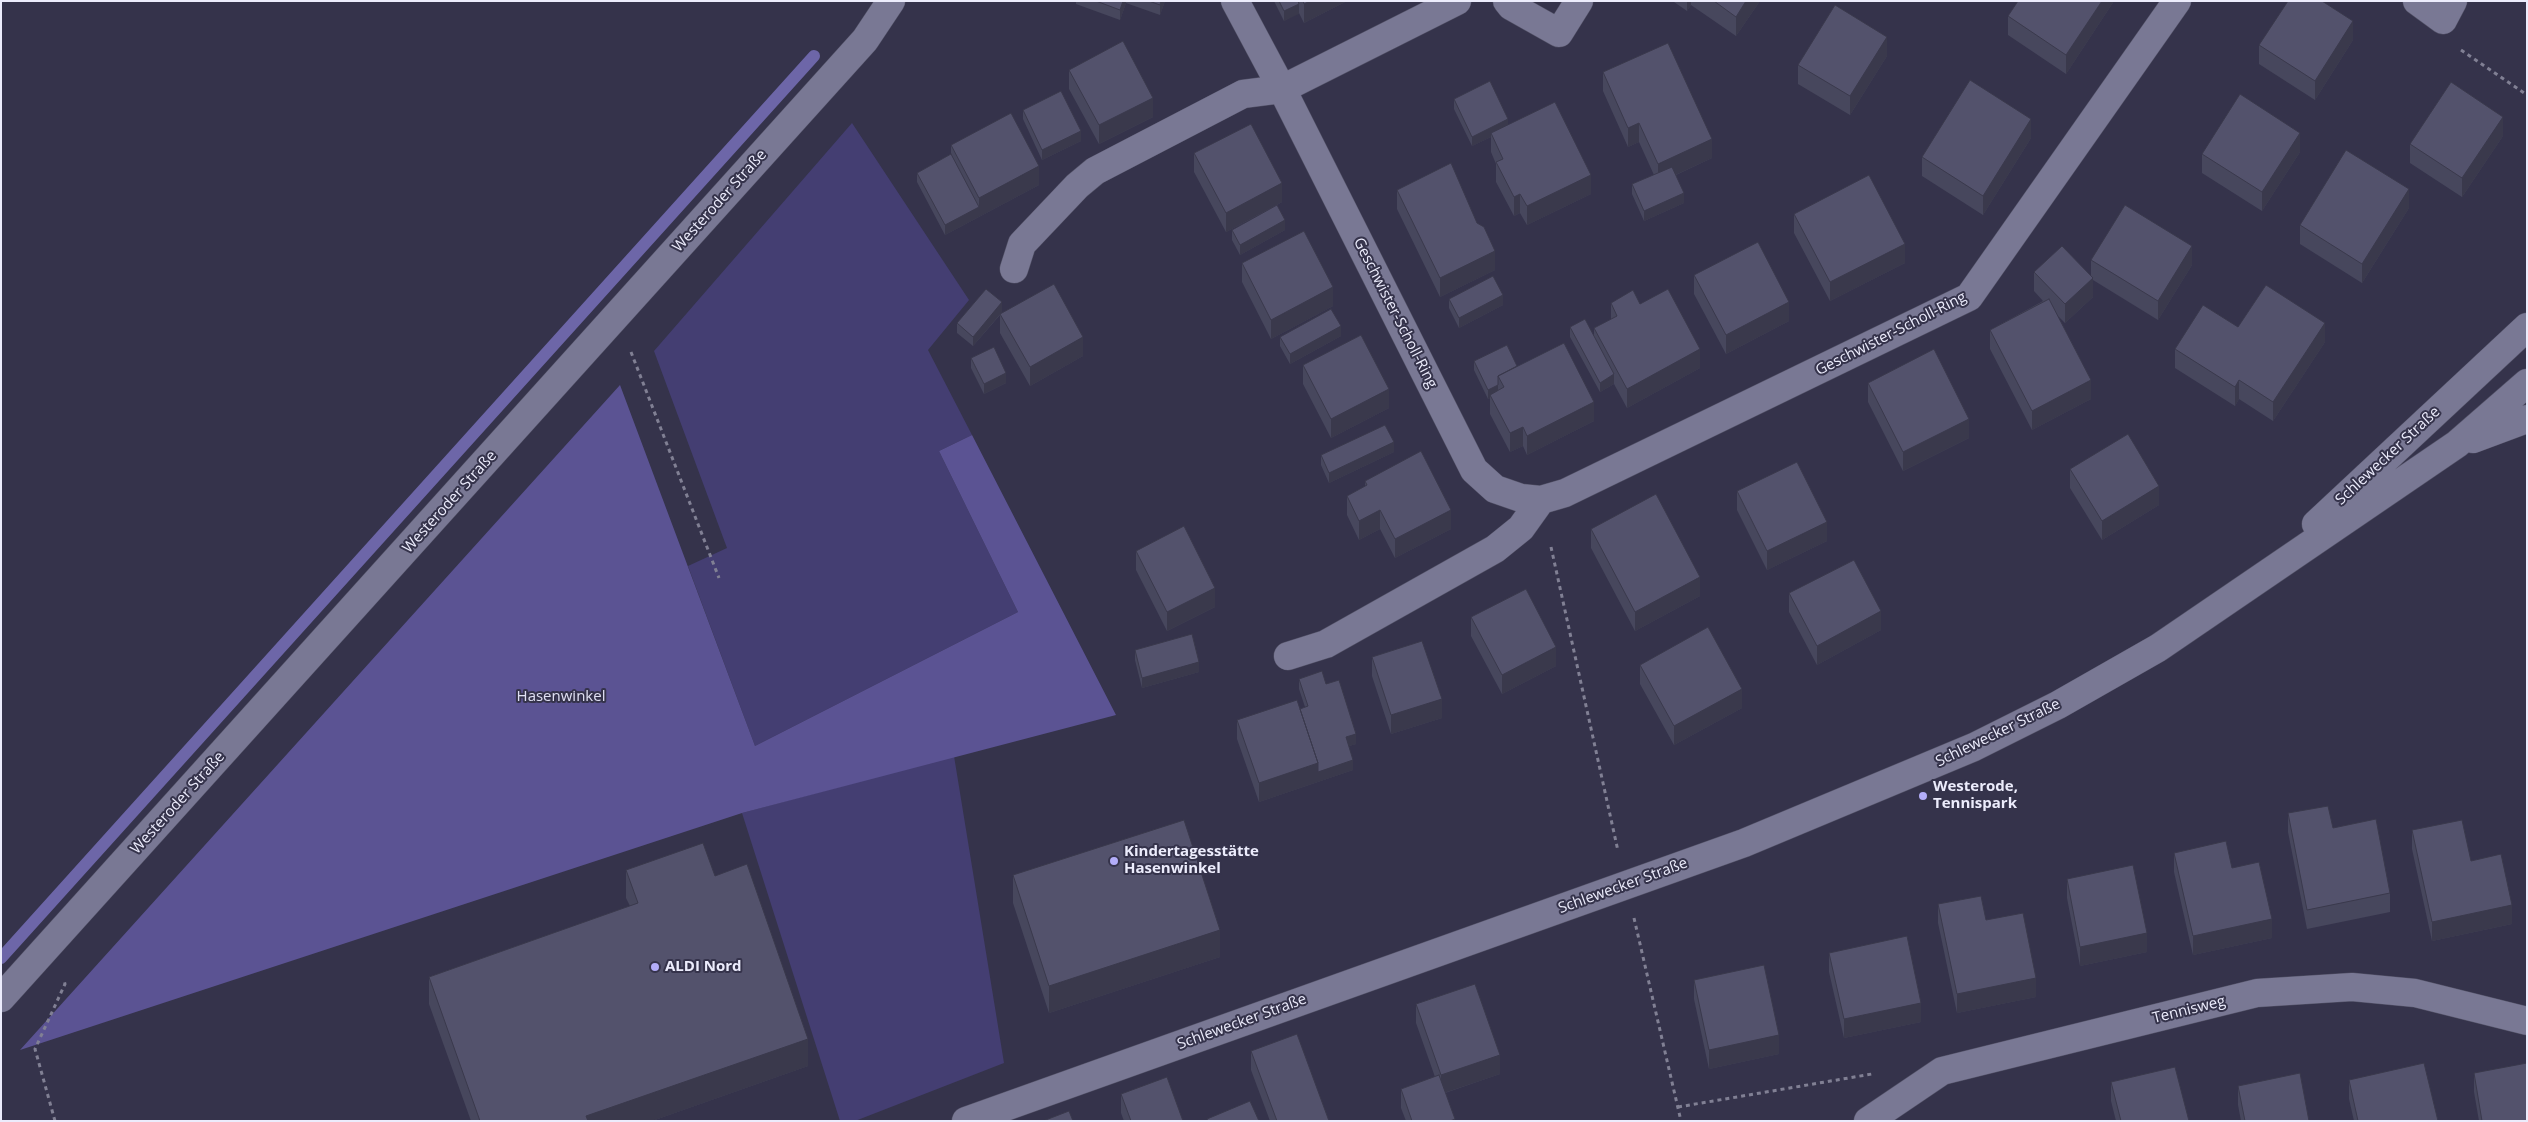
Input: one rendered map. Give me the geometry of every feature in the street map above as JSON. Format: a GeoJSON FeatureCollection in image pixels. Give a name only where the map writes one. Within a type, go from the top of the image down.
{"type":"FeatureCollection","features":[{"type":"Feature","properties":{"kind":"street","name":"Westeroder Straße"},"geometry":{"type":"LineString","coordinates":[[1,998],[865,40],[891,1]]}},
{"type":"Feature","properties":{"kind":"street","name":"Geschwister-Scholl-Ring"},"geometry":{"type":"LineString","coordinates":[[1235,1],[1282,89],[1474,470],[1495,489],[1521,498],[1541,500],[1565,493],[1969,297],[2177,1]]}},
{"type":"Feature","properties":{"kind":"street"},"geometry":{"type":"LineString","coordinates":[[1014,269],[1022,244],[1077,186],[1095,171],[1243,94],[1282,89],[1457,1]]}},
{"type":"Feature","properties":{"kind":"street"},"geometry":{"type":"LineString","coordinates":[[1507,1],[1511,6],[1559,33],[1579,1]]}},
{"type":"Feature","properties":{"kind":"street"},"geometry":{"type":"LineString","coordinates":[[2417,1],[2448,11]]}},
{"type":"Feature","properties":{"kind":"street","name":"Schlewecker Straße"},"geometry":{"type":"LineString","coordinates":[[2250,585],[2527,327]]}},
{"type":"Feature","properties":{"kind":"street","name":"Schlewecker Straße"},"geometry":{"type":"LineString","coordinates":[[966,1121],[1744,844],[1974,746],[2058,705],[2158,648],[2457,444],[2527,383]]}},
{"type":"Feature","properties":{"kind":"street"},"geometry":{"type":"LineString","coordinates":[[2457,444],[2527,419]]}},
{"type":"Feature","properties":{"kind":"street"},"geometry":{"type":"LineString","coordinates":[[1288,656],[1326,644],[1495,549],[1521,528],[1541,500]]}},
{"type":"Feature","properties":{"kind":"street","name":"Tennisweg"},"geometry":{"type":"LineString","coordinates":[[1868,1121],[1942,1071],[2257,993],[2352,987],[2415,993],[2527,1021]]}},
{"type":"Feature","properties":{"kind":"path"},"geometry":{"type":"LineString","coordinates":[[2448,11],[2445,39],[2527,95]]}},
{"type":"Feature","properties":{"kind":"path"},"geometry":{"type":"LineString","coordinates":[[630,351],[719,578]]}},
{"type":"Feature","properties":{"kind":"path"},"geometry":{"type":"LineString","coordinates":[[1541,500],[1626,886],[1682,1121]]}},
{"type":"Feature","properties":{"kind":"path"},"geometry":{"type":"LineString","coordinates":[[55,1121],[36,1049],[65,984],[64,977]]}},
{"type":"Feature","properties":{"kind":"path"},"geometry":{"type":"LineString","coordinates":[[1678,1107],[1859,1075],[1878,1074]]}},
{"type":"Feature","properties":{"kind":"shaded area"},"geometry":{"type":"Polygon","coordinates":[[[852,123],[969,300],[928,350],[972,435],[939,451],[1018,612],[755,746],[688,566],[727,548],[654,351],[852,123]]]}},
{"type":"Feature","properties":{"kind":"shaded area"},"geometry":{"type":"Polygon","coordinates":[[[954,756],[1004,1063],[855,1121],[840,1121],[742,813],[954,756]]]}},
{"type":"Feature","properties":{"kind":"green space","name":"Hasenwinkel"},"geometry":{"type":"Polygon","coordinates":[[[620,385],[755,746],[1018,612],[939,451],[972,435],[1116,715],[742,813],[20,1050],[620,385]]]}},
{"type":"Feature","properties":{"kind":"building"},"geometry":{"type":"Polygon","coordinates":[[[1096,1],[1123,1],[1120,10],[1096,1]]]}},
{"type":"Feature","properties":{"kind":"building"},"geometry":{"type":"Polygon","coordinates":[[[1149,1],[1161,1],[1160,5],[1149,1]]]}},
{"type":"Feature","properties":{"kind":"building"},"geometry":{"type":"Polygon","coordinates":[[[1279,1],[1298,1],[1299,4],[1284,11],[1279,1]]]}},
{"type":"Feature","properties":{"kind":"building"},"geometry":{"type":"Polygon","coordinates":[[[1714,1],[1746,1],[1736,17],[1714,1]]]}},
{"type":"Feature","properties":{"kind":"building"},"geometry":{"type":"Polygon","coordinates":[[[2018,1],[2102,1],[2066,55],[2008,16],[2018,1]]]}},
{"type":"Feature","properties":{"kind":"building"},"geometry":{"type":"Polygon","coordinates":[[[2288,1],[2322,1],[2353,21],[2315,81],[2259,45],[2288,1]]]}},
{"type":"Feature","properties":{"kind":"building"},"geometry":{"type":"Polygon","coordinates":[[[1835,5],[1887,37],[1850,96],[1798,65],[1835,5]]]}},
{"type":"Feature","properties":{"kind":"building"},"geometry":{"type":"Polygon","coordinates":[[[1123,41],[1153,98],[1099,125],[1069,70],[1123,41]]]}},
{"type":"Feature","properties":{"kind":"building"},"geometry":{"type":"Polygon","coordinates":[[[1668,43],[1712,139],[1658,164],[1639,123],[1628,128],[1603,72],[1668,43]]]}},
{"type":"Feature","properties":{"kind":"building"},"geometry":{"type":"Polygon","coordinates":[[[1970,80],[2031,119],[1983,196],[1922,157],[1970,80]]]}},
{"type":"Feature","properties":{"kind":"building"},"geometry":{"type":"Polygon","coordinates":[[[1490,81],[1508,119],[1472,137],[1454,99],[1490,81]]]}},
{"type":"Feature","properties":{"kind":"building"},"geometry":{"type":"Polygon","coordinates":[[[2451,82],[2503,117],[2462,178],[2410,144],[2451,82]]]}},
{"type":"Feature","properties":{"kind":"building"},"geometry":{"type":"Polygon","coordinates":[[[1061,91],[1081,131],[1042,150],[1023,110],[1061,91]]]}},
{"type":"Feature","properties":{"kind":"building"},"geometry":{"type":"Polygon","coordinates":[[[2240,94],[2300,133],[2262,192],[2202,154],[2240,94]]]}},
{"type":"Feature","properties":{"kind":"building"},"geometry":{"type":"Polygon","coordinates":[[[1555,102],[1591,175],[1527,206],[1520,194],[1514,197],[1496,162],[1503,159],[1491,133],[1555,102]]]}},
{"type":"Feature","properties":{"kind":"building"},"geometry":{"type":"Polygon","coordinates":[[[1011,113],[1039,166],[979,198],[951,145],[1011,113]]]}},
{"type":"Feature","properties":{"kind":"building"},"geometry":{"type":"Polygon","coordinates":[[[1251,124],[1282,183],[1226,213],[1194,153],[1251,124]]]}},
{"type":"Feature","properties":{"kind":"building"},"geometry":{"type":"Polygon","coordinates":[[[2346,150],[2409,189],[2362,264],[2300,225],[2346,150]]]}},
{"type":"Feature","properties":{"kind":"building"},"geometry":{"type":"Polygon","coordinates":[[[951,154],[979,207],[945,225],[917,173],[951,154]]]}},
{"type":"Feature","properties":{"kind":"building"},"geometry":{"type":"Polygon","coordinates":[[[1451,163],[1477,223],[1484,227],[1495,251],[1440,278],[1397,190],[1451,163]]]}},
{"type":"Feature","properties":{"kind":"building"},"geometry":{"type":"Polygon","coordinates":[[[1672,167],[1684,193],[1644,211],[1632,184],[1672,167]]]}},
{"type":"Feature","properties":{"kind":"building"},"geometry":{"type":"Polygon","coordinates":[[[1869,175],[1905,244],[1830,282],[1794,214],[1869,175]]]}},
{"type":"Feature","properties":{"kind":"building"},"geometry":{"type":"Polygon","coordinates":[[[1277,205],[1285,220],[1240,245],[1232,230],[1277,205]]]}},
{"type":"Feature","properties":{"kind":"building"},"geometry":{"type":"Polygon","coordinates":[[[2125,205],[2192,246],[2158,301],[2091,260],[2125,205]]]}},
{"type":"Feature","properties":{"kind":"building"},"geometry":{"type":"Polygon","coordinates":[[[1304,231],[1333,287],[1271,320],[1242,263],[1304,231]]]}},
{"type":"Feature","properties":{"kind":"building"},"geometry":{"type":"Polygon","coordinates":[[[1758,242],[1789,302],[1726,335],[1694,275],[1758,242]]]}},
{"type":"Feature","properties":{"kind":"building"},"geometry":{"type":"Polygon","coordinates":[[[2062,246],[2093,278],[2065,304],[2034,272],[2062,246]]]}},
{"type":"Feature","properties":{"kind":"building"},"geometry":{"type":"Polygon","coordinates":[[[1493,276],[1503,295],[1459,318],[1449,299],[1493,276]]]}},
{"type":"Feature","properties":{"kind":"building"},"geometry":{"type":"Polygon","coordinates":[[[1054,284],[1083,337],[1030,367],[1000,314],[1054,284]]]}},
{"type":"Feature","properties":{"kind":"building"},"geometry":{"type":"Polygon","coordinates":[[[2266,285],[2325,323],[2273,402],[2239,380],[2235,387],[2175,349],[2203,305],[2238,327],[2266,285]]]}},
{"type":"Feature","properties":{"kind":"building"},"geometry":{"type":"Polygon","coordinates":[[[986,289],[1002,302],[973,337],[957,323],[986,289]]]}},
{"type":"Feature","properties":{"kind":"building"},"geometry":{"type":"Polygon","coordinates":[[[1668,289],[1700,349],[1627,389],[1594,328],[1617,316],[1611,303],[1633,290],[1640,304],[1668,289]]]}},
{"type":"Feature","properties":{"kind":"building"},"geometry":{"type":"Polygon","coordinates":[[[2049,299],[2091,380],[2032,411],[1990,330],[2049,299]]]}},
{"type":"Feature","properties":{"kind":"building"},"geometry":{"type":"Polygon","coordinates":[[[1331,309],[1341,326],[1290,354],[1280,337],[1331,309]]]}},
{"type":"Feature","properties":{"kind":"building"},"geometry":{"type":"Polygon","coordinates":[[[1585,319],[1614,374],[1600,383],[1570,327],[1585,319]]]}},
{"type":"Feature","properties":{"kind":"building"},"geometry":{"type":"Polygon","coordinates":[[[1361,335],[1389,389],[1331,419],[1303,365],[1361,335]]]}},
{"type":"Feature","properties":{"kind":"building"},"geometry":{"type":"Polygon","coordinates":[[[1564,343],[1594,402],[1527,436],[1523,427],[1510,433],[1490,395],[1504,387],[1498,376],[1564,343]]]}},
{"type":"Feature","properties":{"kind":"building"},"geometry":{"type":"Polygon","coordinates":[[[1507,345],[1517,366],[1498,376],[1498,385],[1488,390],[1474,361],[1507,345]]]}},
{"type":"Feature","properties":{"kind":"building"},"geometry":{"type":"Polygon","coordinates":[[[994,347],[1006,373],[984,384],[971,358],[994,347]]]}},
{"type":"Feature","properties":{"kind":"building"},"geometry":{"type":"Polygon","coordinates":[[[1934,349],[1969,419],[1903,452],[1868,383],[1934,349]]]}},
{"type":"Feature","properties":{"kind":"building"},"geometry":{"type":"Polygon","coordinates":[[[1385,425],[1394,442],[1329,473],[1321,455],[1385,425]]]}},
{"type":"Feature","properties":{"kind":"building"},"geometry":{"type":"Polygon","coordinates":[[[2128,434],[2159,486],[2102,521],[2070,469],[2128,434]]]}},
{"type":"Feature","properties":{"kind":"building"},"geometry":{"type":"Polygon","coordinates":[[[1421,451],[1451,510],[1395,539],[1380,510],[1359,521],[1347,496],[1367,485],[1365,481],[1421,451]]]}},
{"type":"Feature","properties":{"kind":"building"},"geometry":{"type":"Polygon","coordinates":[[[1797,462],[1827,522],[1767,551],[1737,491],[1797,462]]]}},
{"type":"Feature","properties":{"kind":"building"},"geometry":{"type":"Polygon","coordinates":[[[1656,494],[1700,577],[1635,612],[1591,529],[1656,494]]]}},
{"type":"Feature","properties":{"kind":"building"},"geometry":{"type":"Polygon","coordinates":[[[1184,526],[1215,588],[1167,612],[1136,551],[1184,526]]]}},
{"type":"Feature","properties":{"kind":"building"},"geometry":{"type":"Polygon","coordinates":[[[1854,560],[1881,611],[1817,646],[1789,593],[1854,560]]]}},
{"type":"Feature","properties":{"kind":"building"},"geometry":{"type":"Polygon","coordinates":[[[1526,589],[1556,647],[1502,675],[1471,617],[1526,589]]]}},
{"type":"Feature","properties":{"kind":"building"},"geometry":{"type":"Polygon","coordinates":[[[1708,627],[1742,689],[1674,726],[1640,665],[1708,627]]]}},
{"type":"Feature","properties":{"kind":"building"},"geometry":{"type":"Polygon","coordinates":[[[1192,634],[1199,662],[1142,678],[1135,650],[1192,634]]]}},
{"type":"Feature","properties":{"kind":"building"},"geometry":{"type":"Polygon","coordinates":[[[1422,641],[1442,699],[1391,715],[1372,657],[1422,641]]]}},
{"type":"Feature","properties":{"kind":"building"},"geometry":{"type":"Polygon","coordinates":[[[1322,671],[1326,684],[1339,680],[1356,734],[1346,737],[1353,760],[1318,772],[1318,763],[1300,709],[1308,706],[1299,679],[1322,671]]]}},
{"type":"Feature","properties":{"kind":"building"},"geometry":{"type":"Polygon","coordinates":[[[1297,700],[1318,763],[1259,783],[1237,720],[1297,700]]]}},
{"type":"Feature","properties":{"kind":"building"},"geometry":{"type":"Polygon","coordinates":[[[2328,806],[2333,828],[2376,819],[2390,893],[2307,910],[2288,813],[2328,806]]]}},
{"type":"Feature","properties":{"kind":"building"},"geometry":{"type":"Polygon","coordinates":[[[1184,820],[1220,930],[1049,986],[1013,875],[1184,820]]]}},
{"type":"Feature","properties":{"kind":"building"},"geometry":{"type":"Polygon","coordinates":[[[2462,820],[2471,861],[2501,854],[2512,905],[2432,922],[2412,830],[2462,820]]]}},
{"type":"Feature","properties":{"kind":"building"},"geometry":{"type":"Polygon","coordinates":[[[2226,841],[2232,868],[2259,862],[2272,919],[2193,936],[2174,853],[2226,841]]]}},
{"type":"Feature","properties":{"kind":"building","name":"ALDI Nord"},"geometry":{"type":"Polygon","coordinates":[[[703,843],[715,876],[747,864],[808,1039],[586,1116],[588,1121],[480,1121],[429,977],[638,903],[626,870],[703,843]]]}},
{"type":"Feature","properties":{"kind":"building"},"geometry":{"type":"Polygon","coordinates":[[[2133,865],[2147,933],[2080,947],[2067,879],[2133,865]]]}},
{"type":"Feature","properties":{"kind":"building"},"geometry":{"type":"Polygon","coordinates":[[[1981,896],[1986,920],[2023,913],[2036,978],[1957,994],[1938,904],[1981,896]]]}},
{"type":"Feature","properties":{"kind":"building"},"geometry":{"type":"Polygon","coordinates":[[[1907,936],[1921,1003],[1844,1019],[1829,953],[1907,936]]]}},
{"type":"Feature","properties":{"kind":"building"},"geometry":{"type":"Polygon","coordinates":[[[1764,965],[1779,1035],[1709,1050],[1694,980],[1764,965]]]}},
{"type":"Feature","properties":{"kind":"building"},"geometry":{"type":"Polygon","coordinates":[[[1475,984],[1500,1055],[1441,1075],[1416,1004],[1475,984]]]}},
{"type":"Feature","properties":{"kind":"building"},"geometry":{"type":"Polygon","coordinates":[[[1297,1034],[1329,1121],[1277,1121],[1251,1051],[1297,1034]]]}},
{"type":"Feature","properties":{"kind":"building"},"geometry":{"type":"Polygon","coordinates":[[[2424,1063],[2438,1121],[2358,1121],[2349,1080],[2424,1063]]]}},
{"type":"Feature","properties":{"kind":"building"},"geometry":{"type":"Polygon","coordinates":[[[2527,1063],[2527,1121],[2482,1121],[2474,1073],[2527,1063]]]}},
{"type":"Feature","properties":{"kind":"building"},"geometry":{"type":"Polygon","coordinates":[[[2175,1067],[2189,1121],[2121,1121],[2111,1082],[2175,1067]]]}},
{"type":"Feature","properties":{"kind":"building"},"geometry":{"type":"Polygon","coordinates":[[[2300,1073],[2309,1121],[2245,1121],[2238,1086],[2300,1073]]]}},
{"type":"Feature","properties":{"kind":"building"},"geometry":{"type":"Polygon","coordinates":[[[1439,1075],[1455,1119],[1450,1121],[1412,1121],[1401,1089],[1439,1075]]]}},
{"type":"Feature","properties":{"kind":"building"},"geometry":{"type":"Polygon","coordinates":[[[1167,1077],[1183,1121],[1131,1121],[1121,1094],[1167,1077]]]}},
{"type":"Feature","properties":{"kind":"building"},"geometry":{"type":"Polygon","coordinates":[[[1250,1101],[1259,1121],[1208,1121],[1207,1119],[1250,1101]]]}},
{"type":"Feature","properties":{"kind":"building"},"geometry":{"type":"Polygon","coordinates":[[[1069,1111],[1073,1121],[1043,1121],[1069,1111]]]}},
{"type":"Feature","properties":{"kind":"waterway"},"geometry":{"type":"LineString","coordinates":[[1,958],[814,56]]}},
{"type":"Feature","properties":{"kind":"place","name":"Westerode, Tennispark"},"geometry":{"type":"Point","coordinates":[1923,796]}},
{"type":"Feature","properties":{"kind":"place","name":"Kindertagesstätte Hasenwinkel"},"geometry":{"type":"Point","coordinates":[1114,861]}},
{"type":"Feature","properties":{"kind":"place","name":"ALDI Nord"},"geometry":{"type":"Point","coordinates":[655,967]}}]}
